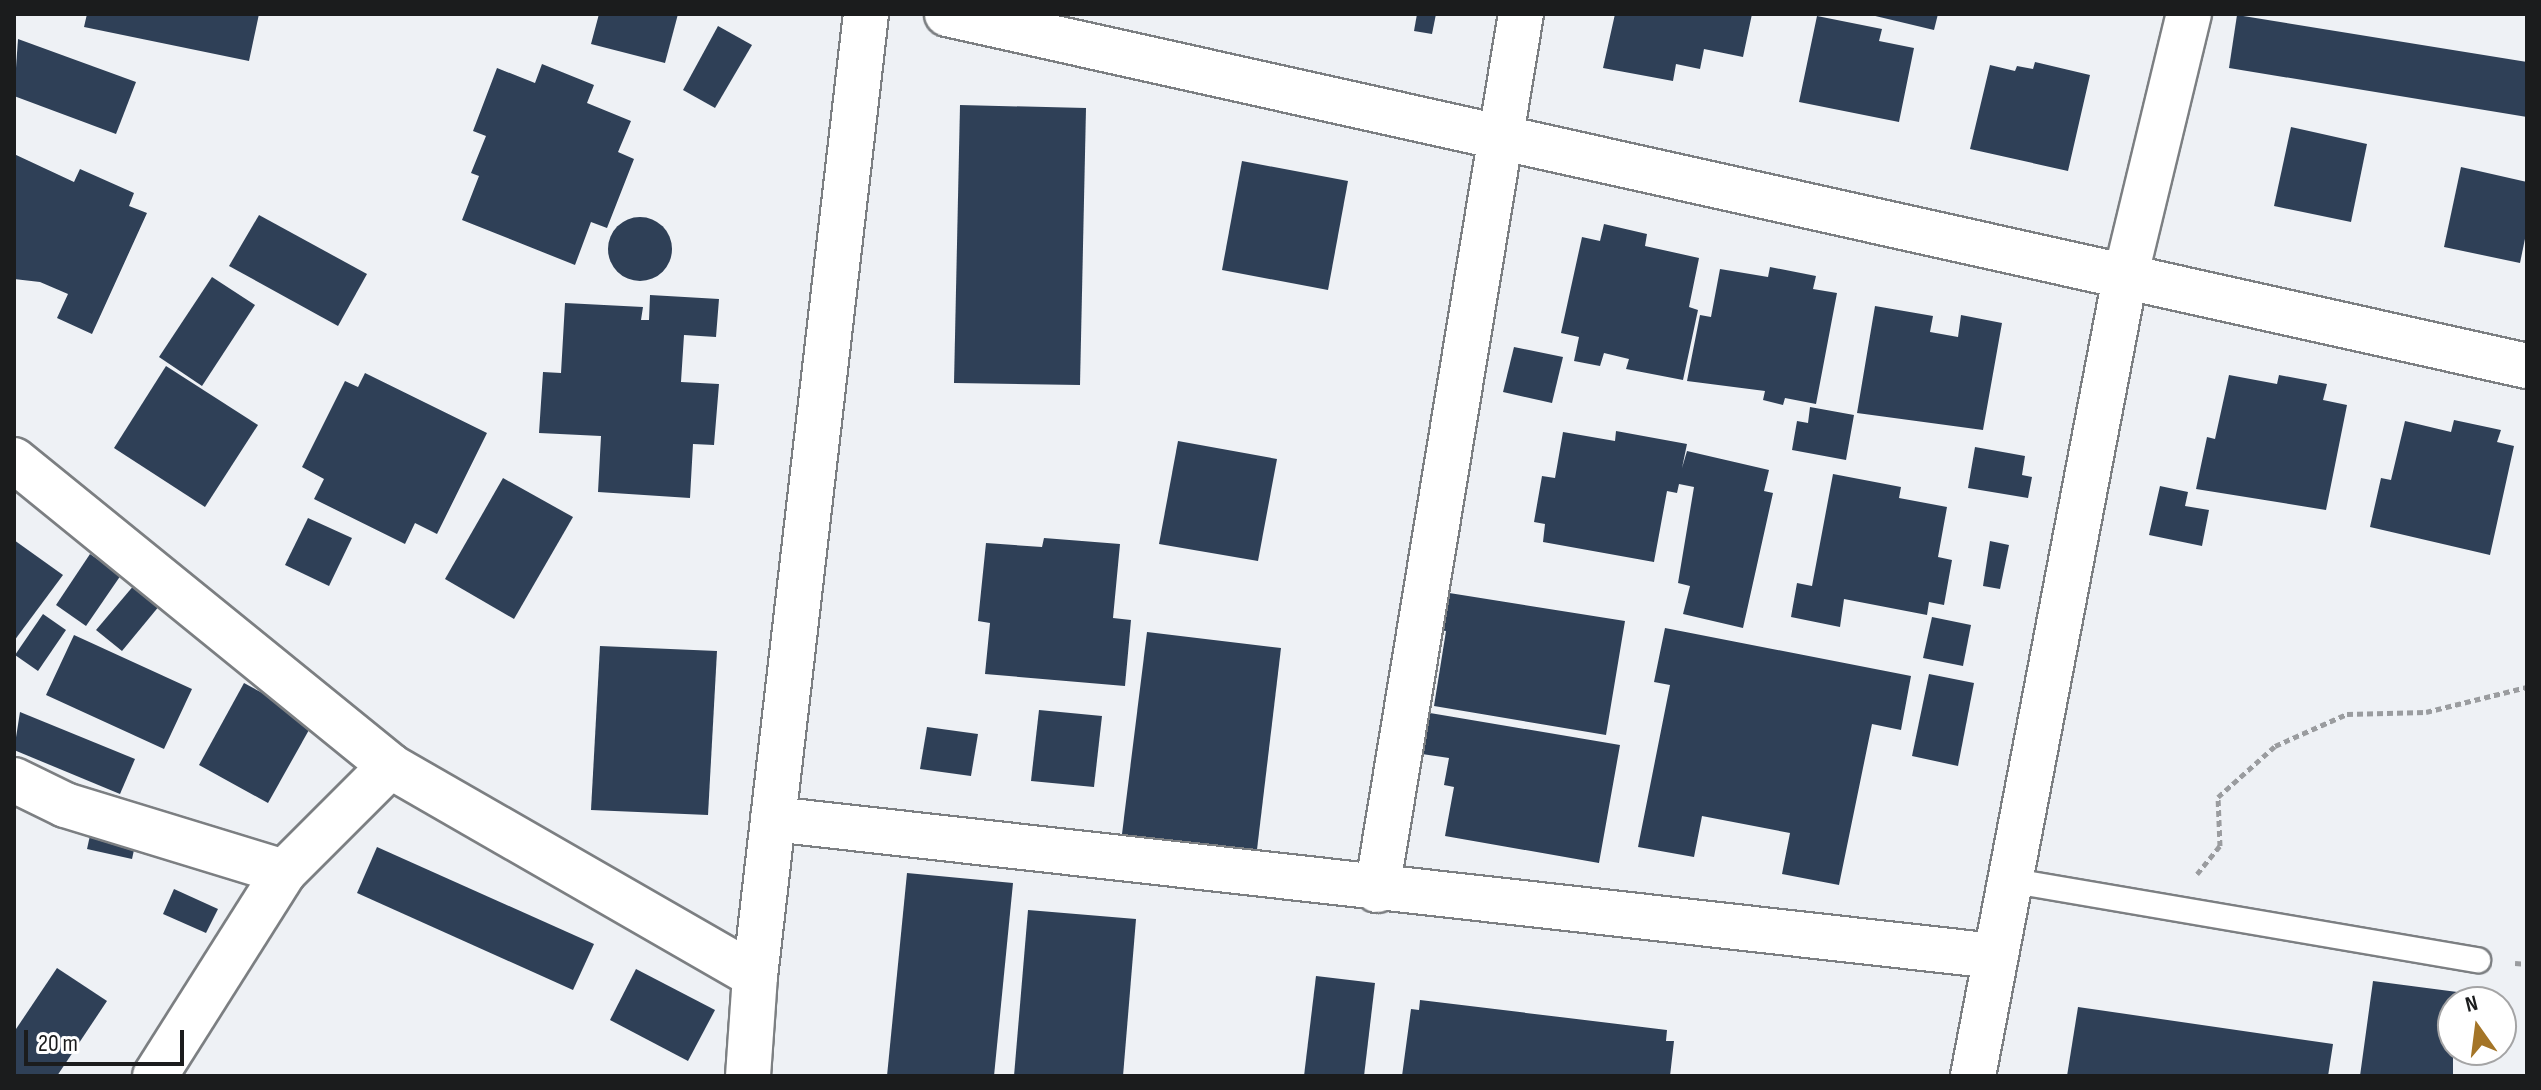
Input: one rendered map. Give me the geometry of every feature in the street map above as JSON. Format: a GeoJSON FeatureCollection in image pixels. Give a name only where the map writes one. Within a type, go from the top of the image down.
{"type":"FeatureCollection","features":[{"type":"Feature","properties":{"kind":"street"},"geometry":{"type":"LineString","coordinates":[[748,1076],[755,976],[866,14]]}},
{"type":"Feature","properties":{"kind":"street"},"geometry":{"type":"LineString","coordinates":[[947,14],[1497,140],[2527,366]]}},
{"type":"Feature","properties":{"kind":"street"},"geometry":{"type":"LineString","coordinates":[[1377,890],[1497,140],[1521,14]]}},
{"type":"Feature","properties":{"kind":"street"},"geometry":{"type":"LineString","coordinates":[[1973,1076],[2125,278],[2189,14]]}},
{"type":"Feature","properties":{"kind":"street"},"geometry":{"type":"LineString","coordinates":[[14,460],[390,766],[755,976]]}},
{"type":"Feature","properties":{"kind":"street"},"geometry":{"type":"LineString","coordinates":[[155,1076],[284,872],[390,766]]}},
{"type":"Feature","properties":{"kind":"street"},"geometry":{"type":"LineString","coordinates":[[14,780],[65,805],[284,872]]}},
{"type":"Feature","properties":{"kind":"street"},"geometry":{"type":"LineString","coordinates":[[773,819],[1377,890],[1995,956]]}},
{"type":"Feature","properties":{"kind":"lane"},"geometry":{"type":"LineString","coordinates":[[2008,880],[2478,960]]}},
{"type":"Feature","properties":{"kind":"path"},"geometry":{"type":"LineString","coordinates":[[2170,907],[2220,846],[2218,797],[2275,746],[2347,714],[2426,712],[2527,687]]}},
{"type":"Feature","properties":{"kind":"building"},"geometry":{"type":"Polygon","coordinates":[[[87,14],[259,14],[249,61],[84,27],[87,14]]]}},
{"type":"Feature","properties":{"kind":"building"},"geometry":{"type":"Polygon","coordinates":[[[599,14],[678,14],[665,63],[591,44],[599,14]]]}},
{"type":"Feature","properties":{"kind":"building"},"geometry":{"type":"Polygon","coordinates":[[[1417,14],[1436,14],[1432,34],[1414,31],[1417,14]]]}},
{"type":"Feature","properties":{"kind":"building"},"geometry":{"type":"Polygon","coordinates":[[[1615,14],[1752,14],[1743,57],[1704,49],[1700,69],[1676,64],[1673,81],[1603,68],[1615,14]]]}},
{"type":"Feature","properties":{"kind":"building"},"geometry":{"type":"Polygon","coordinates":[[[1867,14],[1938,14],[1934,30],[1867,14]]]}},
{"type":"Feature","properties":{"kind":"building"},"geometry":{"type":"Polygon","coordinates":[[[2237,15],[2527,62],[2527,117],[2229,68],[2237,15]]]}},
{"type":"Feature","properties":{"kind":"building"},"geometry":{"type":"Polygon","coordinates":[[[1817,16],[1882,29],[1879,41],[1914,48],[1899,122],[1799,102],[1817,16]]]}},
{"type":"Feature","properties":{"kind":"building"},"geometry":{"type":"Polygon","coordinates":[[[718,26],[752,45],[715,108],[683,90],[718,26]]]}},
{"type":"Feature","properties":{"kind":"building"},"geometry":{"type":"Polygon","coordinates":[[[18,39],[136,82],[116,134],[14,96],[18,39]]]}},
{"type":"Feature","properties":{"kind":"building"},"geometry":{"type":"Polygon","coordinates":[[[2035,62],[2090,75],[2068,171],[1970,149],[1990,65],[2015,71],[2017,66],[2033,69],[2035,62]]]}},
{"type":"Feature","properties":{"kind":"building"},"geometry":{"type":"Polygon","coordinates":[[[542,64],[594,85],[587,103],[631,121],[618,152],[634,159],[607,228],[591,222],[575,265],[462,220],[479,176],[471,173],[486,136],[473,131],[497,68],[535,83],[542,64]]]}},
{"type":"Feature","properties":{"kind":"building"},"geometry":{"type":"Polygon","coordinates":[[[960,105],[1086,108],[1080,385],[954,383],[960,105]]]}},
{"type":"Feature","properties":{"kind":"building"},"geometry":{"type":"Polygon","coordinates":[[[2291,127],[2367,144],[2351,222],[2274,206],[2291,127]]]}},
{"type":"Feature","properties":{"kind":"building"},"geometry":{"type":"Polygon","coordinates":[[[14,154],[74,182],[80,169],[134,193],[129,206],[147,213],[92,334],[57,318],[68,294],[40,282],[14,279],[14,154]]]}},
{"type":"Feature","properties":{"kind":"building"},"geometry":{"type":"Polygon","coordinates":[[[1242,161],[1348,181],[1328,290],[1222,270],[1242,161]]]}},
{"type":"Feature","properties":{"kind":"building"},"geometry":{"type":"Polygon","coordinates":[[[2461,167],[2527,182],[2527,229],[2520,263],[2444,247],[2461,167]]]}},
{"type":"Feature","properties":{"kind":"building"},"geometry":{"type":"Polygon","coordinates":[[[259,215],[367,274],[338,326],[229,266],[259,215]]]}},
{"type":"Feature","properties":{"kind":"building"},"geometry":{"type":"Polygon","coordinates":[[[640,217],[658,223],[666,231],[672,249],[666,267],[658,275],[640,281],[622,275],[614,267],[608,249],[614,231],[622,223],[640,217]]]}},
{"type":"Feature","properties":{"kind":"building"},"geometry":{"type":"Polygon","coordinates":[[[1604,224],[1647,234],[1645,246],[1699,258],[1689,307],[1698,310],[1683,380],[1626,369],[1629,359],[1604,353],[1600,366],[1574,361],[1579,337],[1561,333],[1582,237],[1600,241],[1604,224]]]}},
{"type":"Feature","properties":{"kind":"building"},"geometry":{"type":"Polygon","coordinates":[[[1770,267],[1816,276],[1813,289],[1837,293],[1816,404],[1785,398],[1783,405],[1763,400],[1765,391],[1687,381],[1700,315],[1711,317],[1720,269],[1768,277],[1770,267]]]}},
{"type":"Feature","properties":{"kind":"building"},"geometry":{"type":"Polygon","coordinates":[[[212,277],[255,305],[202,386],[159,357],[212,277]]]}},
{"type":"Feature","properties":{"kind":"building"},"geometry":{"type":"Polygon","coordinates":[[[650,295],[719,299],[716,337],[684,335],[681,382],[719,384],[714,445],[693,444],[690,498],[598,492],[601,436],[539,433],[543,372],[561,373],[565,303],[643,307],[641,320],[649,320],[650,295]]]}},
{"type":"Feature","properties":{"kind":"building"},"geometry":{"type":"Polygon","coordinates":[[[1875,306],[1933,316],[1930,332],[1958,337],[1961,315],[2002,323],[1983,430],[1857,413],[1875,306]]]}},
{"type":"Feature","properties":{"kind":"building"},"geometry":{"type":"Polygon","coordinates":[[[1514,347],[1563,357],[1552,403],[1503,392],[1514,347]]]}},
{"type":"Feature","properties":{"kind":"building"},"geometry":{"type":"Polygon","coordinates":[[[166,366],[258,425],[205,507],[114,448],[166,366]]]}},
{"type":"Feature","properties":{"kind":"building"},"geometry":{"type":"Polygon","coordinates":[[[365,373],[487,433],[437,534],[415,523],[405,544],[314,499],[324,479],[302,467],[345,381],[358,387],[365,373]]]}},
{"type":"Feature","properties":{"kind":"building"},"geometry":{"type":"Polygon","coordinates":[[[2229,375],[2277,384],[2279,375],[2327,384],[2323,400],[2347,405],[2326,510],[2196,489],[2207,437],[2215,439],[2229,375]]]}},
{"type":"Feature","properties":{"kind":"building"},"geometry":{"type":"Polygon","coordinates":[[[1810,407],[1854,415],[1846,460],[1792,450],[1797,421],[1808,423],[1810,407]]]}},
{"type":"Feature","properties":{"kind":"building"},"geometry":{"type":"Polygon","coordinates":[[[2454,420],[2501,430],[2497,442],[2514,446],[2490,555],[2370,527],[2381,478],[2391,480],[2405,421],[2451,432],[2454,420]]]}},
{"type":"Feature","properties":{"kind":"building"},"geometry":{"type":"Polygon","coordinates":[[[1616,431],[1687,444],[1682,468],[1687,451],[1769,470],[1764,491],[1773,493],[1743,628],[1683,614],[1690,586],[1678,583],[1694,487],[1679,484],[1677,493],[1667,491],[1654,562],[1543,542],[1545,524],[1534,522],[1542,476],[1555,478],[1563,432],[1615,441],[1616,431]]]}},
{"type":"Feature","properties":{"kind":"building"},"geometry":{"type":"Polygon","coordinates":[[[1178,441],[1277,459],[1258,561],[1159,544],[1178,441]]]}},
{"type":"Feature","properties":{"kind":"building"},"geometry":{"type":"Polygon","coordinates":[[[1975,447],[2025,456],[2022,475],[2032,477],[2028,498],[1968,488],[1975,447]]]}},
{"type":"Feature","properties":{"kind":"building"},"geometry":{"type":"Polygon","coordinates":[[[1833,474],[1901,487],[1899,498],[1947,507],[1938,557],[1952,560],[1944,605],[1929,602],[1927,615],[1844,599],[1840,627],[1791,617],[1797,583],[1812,586],[1833,474]]]}},
{"type":"Feature","properties":{"kind":"building"},"geometry":{"type":"Polygon","coordinates":[[[503,478],[573,517],[514,619],[445,579],[503,478]]]}},
{"type":"Feature","properties":{"kind":"building"},"geometry":{"type":"Polygon","coordinates":[[[2160,486],[2188,492],[2185,506],[2209,510],[2202,546],[2149,535],[2160,486]]]}},
{"type":"Feature","properties":{"kind":"building"},"geometry":{"type":"Polygon","coordinates":[[[308,518],[352,538],[329,586],[285,565],[308,518]]]}},
{"type":"Feature","properties":{"kind":"building"},"geometry":{"type":"Polygon","coordinates":[[[1044,538],[1120,544],[1113,618],[1131,620],[1125,686],[985,674],[990,623],[978,621],[986,543],[1042,547],[1044,538]]]}},
{"type":"Feature","properties":{"kind":"building"},"geometry":{"type":"Polygon","coordinates":[[[14,540],[63,575],[14,641],[14,540]]]}},
{"type":"Feature","properties":{"kind":"building"},"geometry":{"type":"Polygon","coordinates":[[[1990,541],[2009,545],[2000,589],[1983,586],[1990,541]]]}},
{"type":"Feature","properties":{"kind":"building"},"geometry":{"type":"Polygon","coordinates":[[[90,554],[121,575],[86,626],[56,605],[90,554]]]}},
{"type":"Feature","properties":{"kind":"building"},"geometry":{"type":"Polygon","coordinates":[[[135,584],[160,605],[122,651],[96,630],[135,584]]]}},
{"type":"Feature","properties":{"kind":"building"},"geometry":{"type":"Polygon","coordinates":[[[1443,592],[1625,621],[1606,735],[1434,706],[1446,631],[1438,630],[1443,592]]]}},
{"type":"Feature","properties":{"kind":"building"},"geometry":{"type":"Polygon","coordinates":[[[43,614],[66,630],[38,671],[15,655],[43,614]]]}},
{"type":"Feature","properties":{"kind":"building"},"geometry":{"type":"Polygon","coordinates":[[[1932,617],[1971,625],[1963,666],[1923,658],[1932,617]]]}},
{"type":"Feature","properties":{"kind":"building"},"geometry":{"type":"Polygon","coordinates":[[[1665,628],[1911,676],[1901,730],[1872,724],[1839,885],[1782,874],[1790,833],[1702,816],[1694,857],[1638,847],[1670,685],[1654,682],[1665,628]]]}},
{"type":"Feature","properties":{"kind":"building"},"geometry":{"type":"Polygon","coordinates":[[[1147,632],[1281,648],[1256,858],[1121,842],[1147,632]]]}},
{"type":"Feature","properties":{"kind":"building"},"geometry":{"type":"Polygon","coordinates":[[[74,635],[192,689],[164,749],[46,695],[74,635]]]}},
{"type":"Feature","properties":{"kind":"building"},"geometry":{"type":"Polygon","coordinates":[[[600,646],[717,651],[708,815],[591,810],[600,646]]]}},
{"type":"Feature","properties":{"kind":"building"},"geometry":{"type":"Polygon","coordinates":[[[1929,674],[1974,683],[1958,766],[1912,756],[1929,674]]]}},
{"type":"Feature","properties":{"kind":"building"},"geometry":{"type":"Polygon","coordinates":[[[244,683],[314,721],[268,803],[199,765],[244,683]]]}},
{"type":"Feature","properties":{"kind":"building"},"geometry":{"type":"Polygon","coordinates":[[[1039,710],[1102,716],[1094,787],[1031,781],[1039,710]]]}},
{"type":"Feature","properties":{"kind":"building"},"geometry":{"type":"Polygon","coordinates":[[[20,712],[135,759],[120,794],[14,750],[20,712]]]}},
{"type":"Feature","properties":{"kind":"building"},"geometry":{"type":"Polygon","coordinates":[[[1430,713],[1620,745],[1599,863],[1445,836],[1454,787],[1444,785],[1449,758],[1422,754],[1430,713]]]}},
{"type":"Feature","properties":{"kind":"building"},"geometry":{"type":"Polygon","coordinates":[[[927,727],[978,734],[971,776],[920,769],[927,727]]]}},
{"type":"Feature","properties":{"kind":"building"},"geometry":{"type":"Polygon","coordinates":[[[93,822],[138,832],[132,859],[87,849],[93,822]]]}},
{"type":"Feature","properties":{"kind":"building"},"geometry":{"type":"Polygon","coordinates":[[[377,847],[594,944],[573,990],[357,893],[377,847]]]}},
{"type":"Feature","properties":{"kind":"building"},"geometry":{"type":"Polygon","coordinates":[[[907,873],[1013,883],[994,1076],[887,1076],[907,873]]]}},
{"type":"Feature","properties":{"kind":"building"},"geometry":{"type":"Polygon","coordinates":[[[174,889],[218,909],[206,933],[163,914],[174,889]]]}},
{"type":"Feature","properties":{"kind":"building"},"geometry":{"type":"Polygon","coordinates":[[[1028,910],[1136,919],[1123,1076],[1014,1076],[1028,910]]]}},
{"type":"Feature","properties":{"kind":"building"},"geometry":{"type":"Polygon","coordinates":[[[57,968],[107,1001],[57,1076],[14,1076],[14,1032],[57,968]]]}},
{"type":"Feature","properties":{"kind":"building"},"geometry":{"type":"Polygon","coordinates":[[[636,969],[715,1010],[688,1061],[610,1020],[636,969]]]}},
{"type":"Feature","properties":{"kind":"building"},"geometry":{"type":"Polygon","coordinates":[[[1316,976],[1375,983],[1364,1076],[1304,1076],[1316,976]]]}},
{"type":"Feature","properties":{"kind":"building"},"geometry":{"type":"Polygon","coordinates":[[[2373,981],[2437,989],[2437,1066],[2453,1066],[2453,1076],[2360,1076],[2373,981]]]}},
{"type":"Feature","properties":{"kind":"building"},"geometry":{"type":"Polygon","coordinates":[[[1420,1000],[1667,1030],[1666,1041],[1674,1041],[1670,1076],[1402,1076],[1411,1009],[1419,1010],[1420,1000]]]}},
{"type":"Feature","properties":{"kind":"building"},"geometry":{"type":"Polygon","coordinates":[[[2078,1007],[2333,1044],[2328,1076],[2067,1076],[2078,1007]]]}}]}
